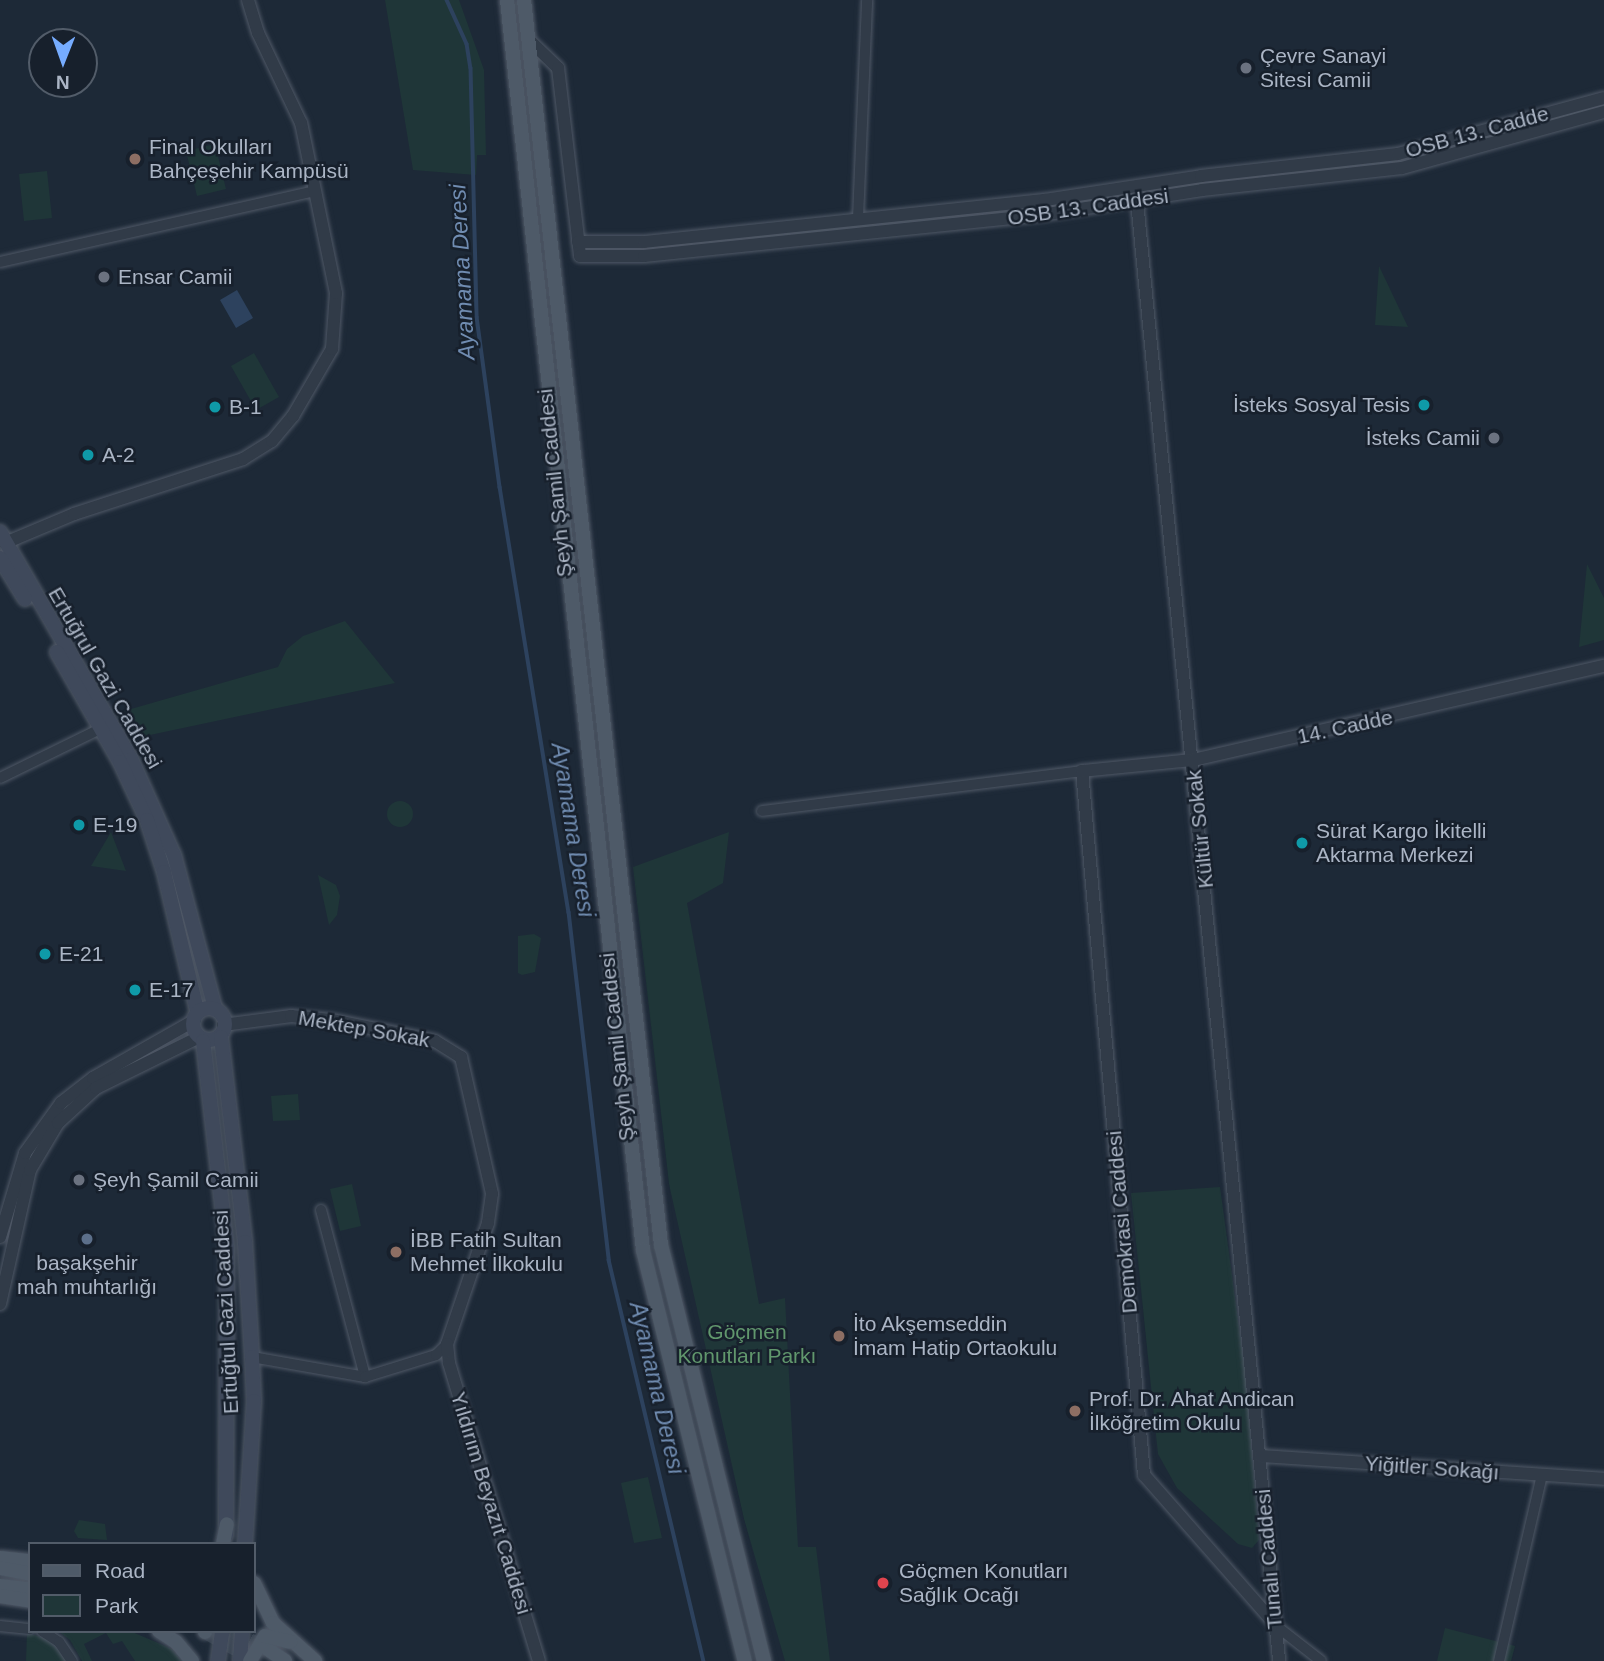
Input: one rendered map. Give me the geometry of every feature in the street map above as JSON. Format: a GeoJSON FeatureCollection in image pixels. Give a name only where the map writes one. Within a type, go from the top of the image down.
{"type":"FeatureCollection","features":[{"type":"Feature","properties":{"kind":"main road","name":"Şeyh Şamil Caddesi"},"geometry":{"type":"LineString","coordinates":[[507,0],[643,1250],[745,1661]]}},
{"type":"Feature","properties":{"kind":"main road","name":"Şeyh Şamil Caddesi"},"geometry":{"type":"LineString","coordinates":[[524,0],[661,1245],[764,1661]]}},
{"type":"Feature","properties":{"kind":"main road","name":"Ertuğrul Gazi Caddesi"},"geometry":{"type":"LineString","coordinates":[[3,537],[174,855],[222,1031]]}},
{"type":"Feature","properties":{"kind":"main road","name":"Ertuğrul Gazi Caddesi"},"geometry":{"type":"LineString","coordinates":[[0,558],[106,726],[147,820],[164,872],[201,1039]]}},
{"type":"Feature","properties":{"kind":"main road"},"geometry":{"type":"LineString","coordinates":[[196,1016],[215,1008]]}},
{"type":"Feature","properties":{"kind":"main road"},"geometry":{"type":"LineString","coordinates":[[222,1031],[201,1039],[226,1226],[225,1542]]}},
{"type":"Feature","properties":{"kind":"main road","name":"Ertuğtul Gazi Caddesi"},"geometry":{"type":"LineString","coordinates":[[222,1031],[245,1242],[254,1401],[245,1542]]}},
{"type":"Feature","properties":{"kind":"main road"},"geometry":{"type":"LineString","coordinates":[[227,1355],[236,1365],[252,1357]]}},
{"type":"Feature","properties":{"kind":"main road"},"geometry":{"type":"LineString","coordinates":[[227,1401],[233,1390],[241,1389],[254,1401]]}},
{"type":"Feature","properties":{"kind":"main road"},"geometry":{"type":"LineString","coordinates":[[0,1559],[28,1560]]}},
{"type":"Feature","properties":{"kind":"main road"},"geometry":{"type":"LineString","coordinates":[[0,1568],[28,1573]]}},
{"type":"Feature","properties":{"kind":"main road"},"geometry":{"type":"LineString","coordinates":[[0,1586],[28,1589]]}},
{"type":"Feature","properties":{"kind":"main road"},"geometry":{"type":"LineString","coordinates":[[256,1587],[273,1623],[315,1661]]}},
{"type":"Feature","properties":{"kind":"main road"},"geometry":{"type":"LineString","coordinates":[[0,1596],[28,1601]]}},
{"type":"Feature","properties":{"kind":"main road"},"geometry":{"type":"LineString","coordinates":[[162,1633],[176,1642],[192,1661]]}},
{"type":"Feature","properties":{"kind":"main road"},"geometry":{"type":"LineString","coordinates":[[218,1661],[222,1633]]}},
{"type":"Feature","properties":{"kind":"main road"},"geometry":{"type":"LineString","coordinates":[[240,1661],[242,1633]]}},
{"type":"Feature","properties":{"kind":"main road"},"geometry":{"type":"LineString","coordinates":[[250,1661],[265,1636],[291,1642]]}},
{"type":"Feature","properties":{"kind":"main road"},"geometry":{"type":"LineString","coordinates":[[260,1657],[285,1661]]}},
{"type":"Feature","properties":{"kind":"street"},"geometry":{"type":"LineString","coordinates":[[3,537],[243,459],[272,441],[313,388],[332,349],[337,326],[336,293],[300,123],[258,33],[248,0]]}},
{"type":"Feature","properties":{"kind":"street"},"geometry":{"type":"LineString","coordinates":[[853,234],[858,218],[867,0]]}},
{"type":"Feature","properties":{"kind":"street"},"geometry":{"type":"LineString","coordinates":[[528,39],[558,68],[578,242]]}},
{"type":"Feature","properties":{"kind":"street","name":"OSB 13. Cadde"},"geometry":{"type":"LineString","coordinates":[[1349,160],[1368,158],[1604,97]]}},
{"type":"Feature","properties":{"kind":"street","name":"OSB 13. Caddesi"},"geometry":{"type":"LineString","coordinates":[[1349,160],[644,242],[578,242],[580,256],[644,256],[1402,169],[1604,112]]}},
{"type":"Feature","properties":{"kind":"street"},"geometry":{"type":"LineString","coordinates":[[1368,158],[1373,172]]}},
{"type":"Feature","properties":{"kind":"street"},"geometry":{"type":"LineString","coordinates":[[1349,160],[1354,175]]}},
{"type":"Feature","properties":{"kind":"street"},"geometry":{"type":"LineString","coordinates":[[0,262],[315,191]]}},
{"type":"Feature","properties":{"kind":"street","name":"Kültür Sokak"},"geometry":{"type":"LineString","coordinates":[[1137,201],[1260,1457]]}},
{"type":"Feature","properties":{"kind":"street","name":"14. Cadde"},"geometry":{"type":"LineString","coordinates":[[1082,771],[1193,761],[1604,666]]}},
{"type":"Feature","properties":{"kind":"street"},"geometry":{"type":"LineString","coordinates":[[0,778],[106,726]]}},
{"type":"Feature","properties":{"kind":"street"},"geometry":{"type":"LineString","coordinates":[[762,811],[1082,771]]}},
{"type":"Feature","properties":{"kind":"street","name":"Demokrasi Caddesi"},"geometry":{"type":"LineString","coordinates":[[1082,771],[1144,1475],[1275,1625]]}},
{"type":"Feature","properties":{"kind":"street"},"geometry":{"type":"LineString","coordinates":[[0,1237],[25,1153],[61,1103],[93,1078],[196,1016]]}},
{"type":"Feature","properties":{"kind":"street","name":"Mektep Sokak"},"geometry":{"type":"LineString","coordinates":[[222,1031],[290,1016],[320,1018],[435,1041],[461,1057],[492,1194],[488,1223],[447,1344]]}},
{"type":"Feature","properties":{"kind":"street"},"geometry":{"type":"LineString","coordinates":[[0,1304],[30,1170],[58,1123],[96,1088],[201,1039]]}},
{"type":"Feature","properties":{"kind":"street"},"geometry":{"type":"LineString","coordinates":[[321,1210],[365,1377]]}},
{"type":"Feature","properties":{"kind":"street"},"geometry":{"type":"LineString","coordinates":[[252,1357],[365,1377],[436,1355],[447,1344]]}},
{"type":"Feature","properties":{"kind":"street","name":"Yıldırım Beyazıt Caddesi"},"geometry":{"type":"LineString","coordinates":[[447,1344],[449,1363],[539,1661]]}},
{"type":"Feature","properties":{"kind":"street","name":"Yiğitler Sokağı"},"geometry":{"type":"LineString","coordinates":[[1260,1457],[1604,1479]]}},
{"type":"Feature","properties":{"kind":"street","name":"Tunalı Caddesi"},"geometry":{"type":"LineString","coordinates":[[1260,1457],[1279,1661]]}},
{"type":"Feature","properties":{"kind":"street"},"geometry":{"type":"LineString","coordinates":[[1499,1661],[1542,1475]]}},
{"type":"Feature","properties":{"kind":"street"},"geometry":{"type":"LineString","coordinates":[[1275,1625],[1321,1661]]}},
{"type":"Feature","properties":{"kind":"street"},"geometry":{"type":"LineString","coordinates":[[0,1626],[28,1629]]}},
{"type":"Feature","properties":{"kind":"street"},"geometry":{"type":"LineString","coordinates":[[45,1633],[59,1642],[72,1661]]}},
{"type":"Feature","properties":{"kind":"green space"},"geometry":{"type":"Polygon","coordinates":[[[385,0],[459,0],[484,70],[486,155],[477,155],[476,175],[413,170],[385,0]]]}},
{"type":"Feature","properties":{"kind":"green space"},"geometry":{"type":"Polygon","coordinates":[[[215,144],[226,189],[197,196],[186,151],[215,144]]]}},
{"type":"Feature","properties":{"kind":"green space"},"geometry":{"type":"Polygon","coordinates":[[[47,171],[52,218],[24,221],[19,174],[47,171]]]}},
{"type":"Feature","properties":{"kind":"green space"},"geometry":{"type":"Polygon","coordinates":[[[1379,266],[1408,327],[1375,325],[1379,266]]]}},
{"type":"Feature","properties":{"kind":"green space"},"geometry":{"type":"Polygon","coordinates":[[[254,353],[279,397],[256,410],[231,366],[254,353]]]}},
{"type":"Feature","properties":{"kind":"green space"},"geometry":{"type":"Polygon","coordinates":[[[1587,564],[1604,598],[1604,640],[1579,647],[1587,564]]]}},
{"type":"Feature","properties":{"kind":"green space"},"geometry":{"type":"Polygon","coordinates":[[[345,621],[395,683],[131,739],[117,713],[278,667],[287,649],[303,636],[345,621]]]}},
{"type":"Feature","properties":{"kind":"green space"},"geometry":{"type":"Polygon","coordinates":[[[400,801],[409,805],[413,814],[409,823],[400,827],[391,823],[387,814],[391,805],[400,801]]]}},
{"type":"Feature","properties":{"kind":"green space"},"geometry":{"type":"Polygon","coordinates":[[[111,832],[126,871],[91,866],[111,832]]]}},
{"type":"Feature","properties":{"kind":"green space","name":"Göçmen Konutları Parkı"},"geometry":{"type":"Polygon","coordinates":[[[729,832],[723,883],[687,903],[759,1304],[785,1298],[798,1547],[816,1547],[830,1661],[785,1661],[744,1519],[669,1184],[633,867],[729,832]]]}},
{"type":"Feature","properties":{"kind":"green space"},"geometry":{"type":"Polygon","coordinates":[[[318,875],[336,885],[340,896],[337,915],[329,925],[318,875]]]}},
{"type":"Feature","properties":{"kind":"green space"},"geometry":{"type":"Polygon","coordinates":[[[534,934],[541,938],[535,972],[522,975],[518,973],[518,936],[534,934]]]}},
{"type":"Feature","properties":{"kind":"green space"},"geometry":{"type":"Polygon","coordinates":[[[298,1094],[300,1120],[273,1121],[271,1096],[298,1094]]]}},
{"type":"Feature","properties":{"kind":"green space"},"geometry":{"type":"Polygon","coordinates":[[[352,1184],[361,1226],[340,1231],[330,1189],[352,1184]]]}},
{"type":"Feature","properties":{"kind":"green space"},"geometry":{"type":"Polygon","coordinates":[[[1220,1187],[1245,1371],[1259,1540],[1252,1548],[1238,1544],[1177,1488],[1158,1454],[1131,1193],[1220,1187]]]}},
{"type":"Feature","properties":{"kind":"green space"},"geometry":{"type":"Polygon","coordinates":[[[648,1477],[662,1538],[634,1543],[621,1483],[648,1477]]]}},
{"type":"Feature","properties":{"kind":"green space"},"geometry":{"type":"Polygon","coordinates":[[[79,1520],[105,1524],[107,1540],[78,1538],[74,1531],[79,1520]]]}},
{"type":"Feature","properties":{"kind":"green space"},"geometry":{"type":"Polygon","coordinates":[[[1445,1628],[1515,1646],[1511,1661],[1437,1661],[1445,1628]]]}},
{"type":"Feature","properties":{"kind":"green space"},"geometry":{"type":"Polygon","coordinates":[[[27,1633],[48,1639],[69,1661],[26,1661],[27,1633]]]}},
{"type":"Feature","properties":{"kind":"green space"},"geometry":{"type":"Polygon","coordinates":[[[61,1633],[106,1633],[84,1644],[92,1661],[82,1661],[70,1640],[61,1633]]]}},
{"type":"Feature","properties":{"kind":"green space"},"geometry":{"type":"Polygon","coordinates":[[[106,1633],[135,1633],[172,1649],[182,1661],[135,1661],[122,1641],[113,1644],[106,1633]]]}},
{"type":"Feature","properties":{"kind":"water"},"geometry":{"type":"Polygon","coordinates":[[[237,290],[253,318],[236,328],[220,300],[237,290]]]}},
{"type":"Feature","properties":{"kind":"waterway","name":"Ayamama Deresi"},"geometry":{"type":"LineString","coordinates":[[447,0],[467,44],[471,68],[477,317],[500,487],[569,912],[609,1260],[704,1661]]}},
{"type":"Feature","properties":{"kind":"tunnel"},"geometry":{"type":"LineString","coordinates":[[207,1633],[250,1657]]}},
{"type":"Feature","properties":{"kind":"tunnel"},"geometry":{"type":"LineString","coordinates":[[235,1633],[266,1648]]}},
{"type":"Feature","properties":{"kind":"place","name":"Çevre Sanayi Sitesi Camii"},"geometry":{"type":"Point","coordinates":[1246,68]}},
{"type":"Feature","properties":{"kind":"place","name":"Final Okulları Bahçeşehir Kampüsü"},"geometry":{"type":"Point","coordinates":[135,159]}},
{"type":"Feature","properties":{"kind":"place","name":"Ensar Camii"},"geometry":{"type":"Point","coordinates":[104,277]}},
{"type":"Feature","properties":{"kind":"place","name":"İsteks Sosyal Tesis"},"geometry":{"type":"Point","coordinates":[1424,405]}},
{"type":"Feature","properties":{"kind":"place","name":"B-1"},"geometry":{"type":"Point","coordinates":[215,407]}},
{"type":"Feature","properties":{"kind":"place","name":"İsteks Camii"},"geometry":{"type":"Point","coordinates":[1494,438]}},
{"type":"Feature","properties":{"kind":"place","name":"A-2"},"geometry":{"type":"Point","coordinates":[88,455]}},
{"type":"Feature","properties":{"kind":"place","name":"E-19"},"geometry":{"type":"Point","coordinates":[79,825]}},
{"type":"Feature","properties":{"kind":"place","name":"Sürat Kargo İkitelli Aktarma Merkezi"},"geometry":{"type":"Point","coordinates":[1302,843]}},
{"type":"Feature","properties":{"kind":"place","name":"E-21"},"geometry":{"type":"Point","coordinates":[45,954]}},
{"type":"Feature","properties":{"kind":"place","name":"E-17"},"geometry":{"type":"Point","coordinates":[135,990]}},
{"type":"Feature","properties":{"kind":"place","name":"Şeyh Şamil Camii"},"geometry":{"type":"Point","coordinates":[79,1180]}},
{"type":"Feature","properties":{"kind":"place","name":"başakşehir mah muhtarlığı"},"geometry":{"type":"Point","coordinates":[87,1239]}},
{"type":"Feature","properties":{"kind":"place","name":"İBB Fatih Sultan Mehmet İlkokulu"},"geometry":{"type":"Point","coordinates":[396,1252]}},
{"type":"Feature","properties":{"kind":"place","name":"İto Akşemseddin İmam Hatip Ortaokulu"},"geometry":{"type":"Point","coordinates":[839,1336]}},
{"type":"Feature","properties":{"kind":"place","name":"Prof. Dr. Ahat Andican İlköğretim Okulu"},"geometry":{"type":"Point","coordinates":[1075,1411]}},
{"type":"Feature","properties":{"kind":"place","name":"Göçmen Konutları Sağlık Ocağı"},"geometry":{"type":"Point","coordinates":[883,1583]}}]}
